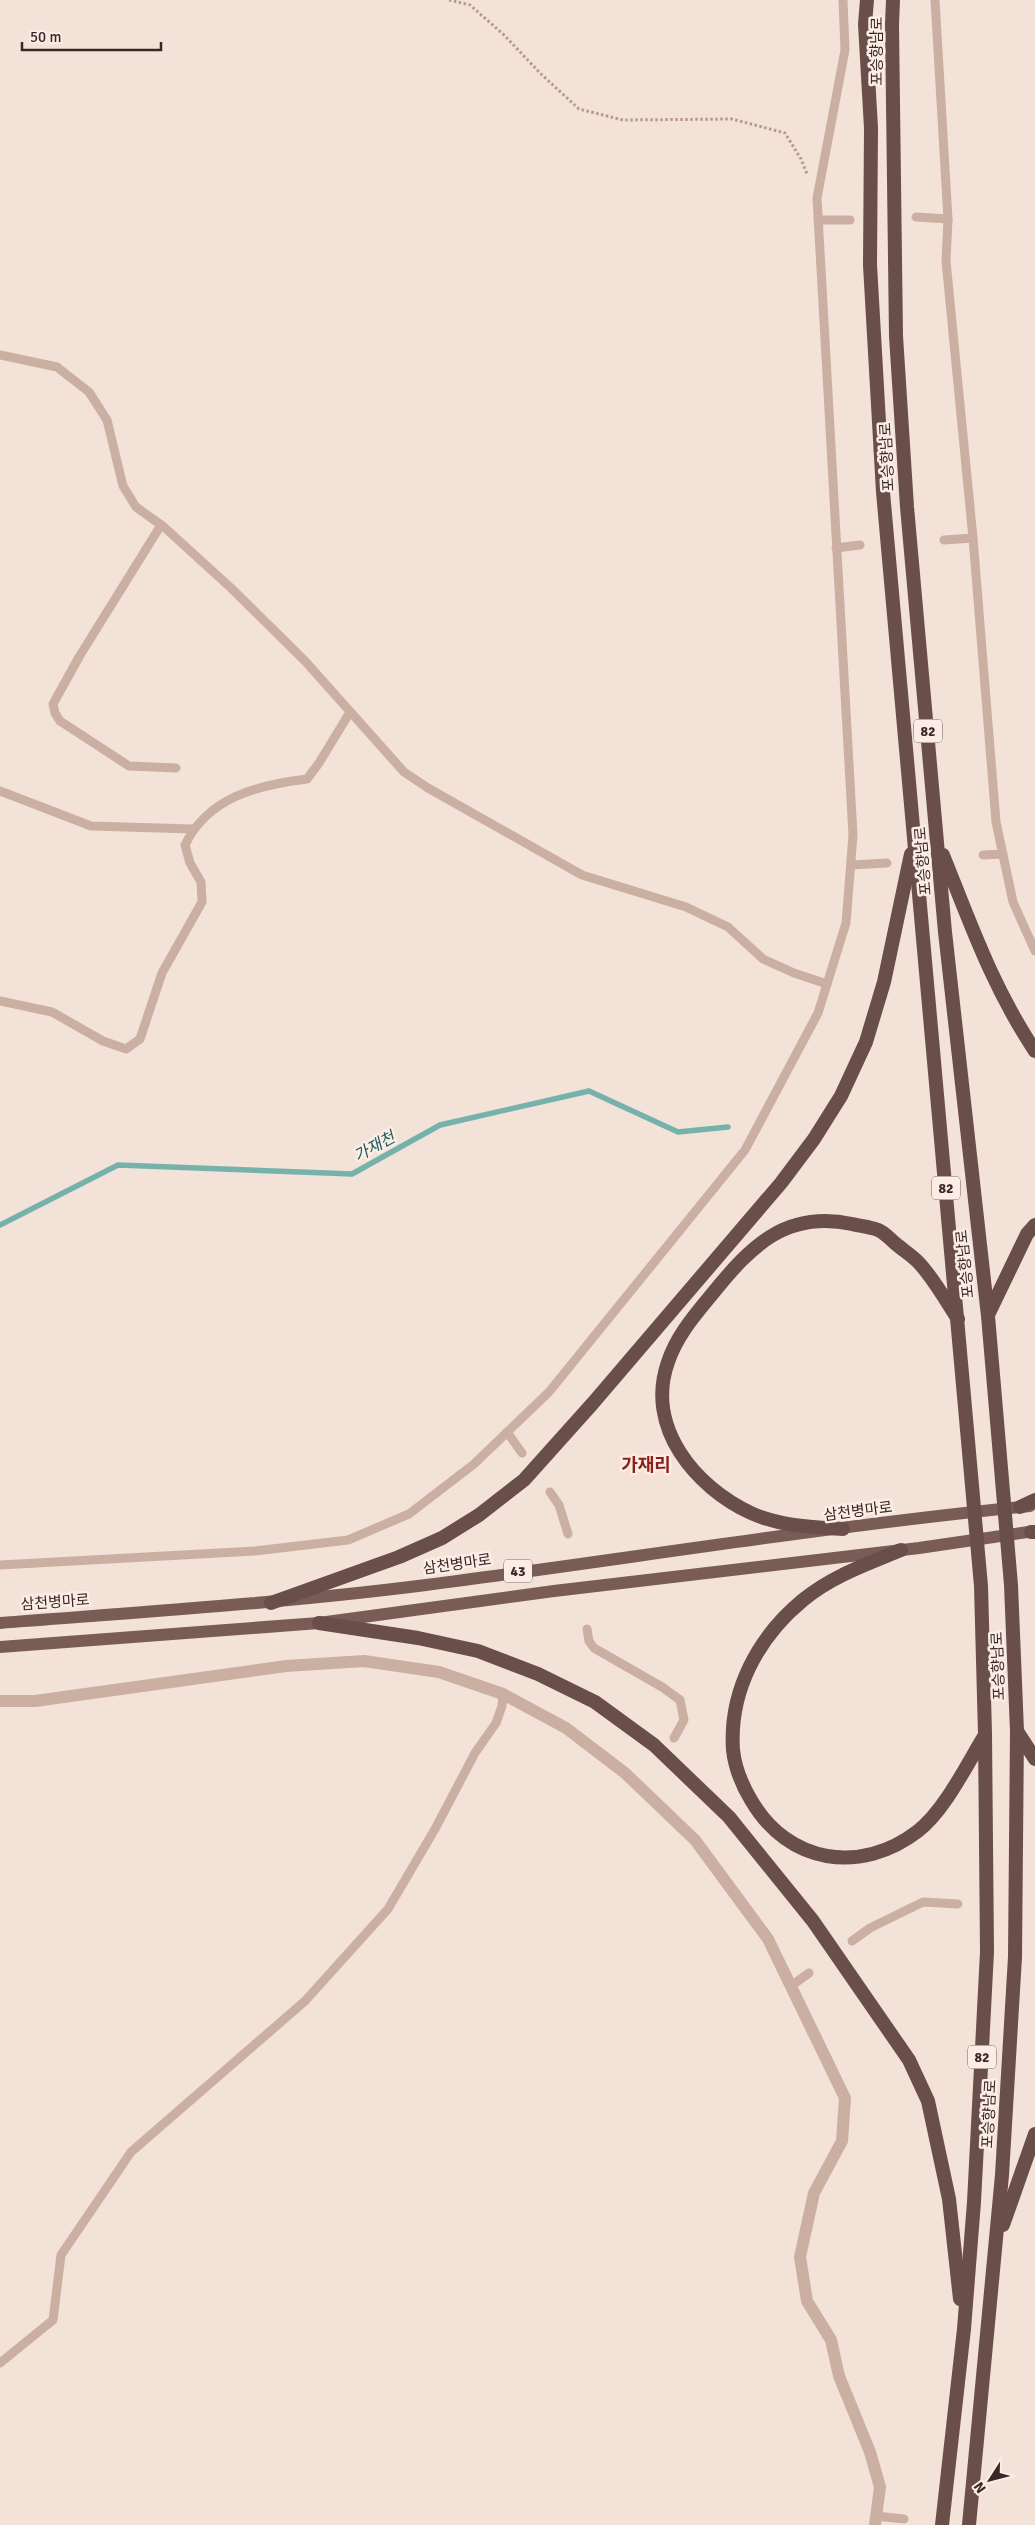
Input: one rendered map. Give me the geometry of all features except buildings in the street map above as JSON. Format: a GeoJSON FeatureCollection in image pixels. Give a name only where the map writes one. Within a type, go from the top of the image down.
{"type":"FeatureCollection","features":[{"type":"Feature","properties":{"kind":"highway","name":"포승향남로"},"geometry":{"type":"LineString","coordinates":[[868,0],[866,24],[871,128],[870,265],[883,492],[981,1586],[985,1734],[987,1952],[974,2202],[964,2329],[942,2525]]}},
{"type":"Feature","properties":{"kind":"highway","name":"포승향남로"},"geometry":{"type":"LineString","coordinates":[[893,0],[896,336],[907,507],[945,932],[988,1316],[1010,1585],[1017,1731],[1015,1956],[995,2250],[969,2525]]}},
{"type":"Feature","properties":{"kind":"highway"},"geometry":{"type":"LineString","coordinates":[[271,1603],[399,1557],[442,1538],[479,1516],[524,1480],[593,1403],[781,1183],[814,1139],[841,1096],[866,1042],[884,982],[914,841]]}},
{"type":"Feature","properties":{"kind":"highway"},"geometry":{"type":"LineString","coordinates":[[938,842],[992,977],[1010,1014],[1035,1051]]}},
{"type":"Feature","properties":{"kind":"highway"},"geometry":{"type":"LineString","coordinates":[[843,1529],[798,1526],[752,1513],[726,1499],[701,1478],[679,1454],[670,1435],[663,1412],[663,1389],[667,1363],[681,1333],[738,1262],[755,1247],[771,1236],[800,1223],[830,1219],[879,1230],[919,1263],[958,1319]]}},
{"type":"Feature","properties":{"kind":"highway"},"geometry":{"type":"LineString","coordinates":[[988,1316],[1027,1234],[1035,1225]]}},
{"type":"Feature","properties":{"kind":"highway"},"geometry":{"type":"LineString","coordinates":[[1020,1507],[1035,1500]]}},
{"type":"Feature","properties":{"kind":"highway"},"geometry":{"type":"LineString","coordinates":[[901,1550],[839,1576],[804,1599],[778,1624],[760,1645],[747,1668],[734,1718],[733,1752],[741,1782],[758,1811],[770,1826],[800,1847],[832,1858],[863,1858],[892,1848],[920,1830],[942,1804],[985,1734]]}},
{"type":"Feature","properties":{"kind":"highway"},"geometry":{"type":"LineString","coordinates":[[319,1623],[418,1638],[478,1650],[538,1674],[595,1702],[654,1745],[729,1816],[813,1921],[913,2068],[928,2101],[949,2199],[964,2329]]}},
{"type":"Feature","properties":{"kind":"highway"},"geometry":{"type":"LineString","coordinates":[[1017,1731],[1035,1759]]}},
{"type":"Feature","properties":{"kind":"highway"},"geometry":{"type":"LineString","coordinates":[[995,2250],[1027,2152],[1035,2134]]}},
{"type":"Feature","properties":{"kind":"main road","name":"삼천병마로"},"geometry":{"type":"LineString","coordinates":[[0,1623],[271,1603],[426,1585],[590,1561],[1035,1506]]}},
{"type":"Feature","properties":{"kind":"main road","name":"43"},"geometry":{"type":"LineString","coordinates":[[0,1647],[319,1623],[554,1591],[901,1550],[1034,1532]]}},
{"type":"Feature","properties":{"kind":"street"},"geometry":{"type":"LineString","coordinates":[[0,1701],[35,1701],[286,1666],[364,1662],[440,1672],[503,1694],[566,1728],[648,1789],[695,1840],[768,1939],[845,2098],[842,2141],[814,2193],[800,2257],[806,2301],[830,2340],[839,2376],[870,2452],[880,2487],[876,2521]]}},
{"type":"Feature","properties":{"kind":"lane"},"geometry":{"type":"LineString","coordinates":[[0,1565],[255,1551],[348,1540],[409,1514],[474,1464],[549,1392],[745,1150],[818,1013],[846,923],[851,865],[853,835],[817,198],[845,50],[844,0]]}},
{"type":"Feature","properties":{"kind":"lane"},"geometry":{"type":"LineString","coordinates":[[935,0],[948,219],[946,261],[973,538],[996,822],[1013,902],[1035,951]]}},
{"type":"Feature","properties":{"kind":"lane"},"geometry":{"type":"LineString","coordinates":[[916,217],[948,219]]}},
{"type":"Feature","properties":{"kind":"lane"},"geometry":{"type":"LineString","coordinates":[[818,220],[850,220]]}},
{"type":"Feature","properties":{"kind":"lane"},"geometry":{"type":"LineString","coordinates":[[0,355],[57,368],[89,392],[107,420],[123,486],[136,507],[161,525],[232,588],[305,661],[404,772],[428,788],[582,874],[686,907],[728,927],[763,959],[794,973],[827,984]]}},
{"type":"Feature","properties":{"kind":"lane"},"geometry":{"type":"LineString","coordinates":[[161,525],[74,664],[53,704],[60,721],[129,766],[176,768]]}},
{"type":"Feature","properties":{"kind":"lane"},"geometry":{"type":"LineString","coordinates":[[944,540],[973,538]]}},
{"type":"Feature","properties":{"kind":"lane"},"geometry":{"type":"LineString","coordinates":[[836,548],[860,545]]}},
{"type":"Feature","properties":{"kind":"lane"},"geometry":{"type":"LineString","coordinates":[[0,1001],[52,1012],[104,1042],[126,1050],[140,1039],[162,973],[202,902],[202,882],[190,863],[185,845],[193,829],[218,806],[245,791],[278,782],[307,778],[319,763],[350,712]]}},
{"type":"Feature","properties":{"kind":"lane"},"geometry":{"type":"LineString","coordinates":[[0,792],[91,826],[193,829]]}},
{"type":"Feature","properties":{"kind":"lane"},"geometry":{"type":"LineString","coordinates":[[983,855],[1003,854]]}},
{"type":"Feature","properties":{"kind":"lane"},"geometry":{"type":"LineString","coordinates":[[851,865],[887,863]]}},
{"type":"Feature","properties":{"kind":"lane"},"geometry":{"type":"LineString","coordinates":[[507,1432],[522,1453]]}},
{"type":"Feature","properties":{"kind":"lane"},"geometry":{"type":"LineString","coordinates":[[550,1492],[559,1505],[568,1534]]}},
{"type":"Feature","properties":{"kind":"lane"},"geometry":{"type":"LineString","coordinates":[[587,1628],[589,1641],[594,1648],[662,1687],[680,1700],[684,1720],[674,1738]]}},
{"type":"Feature","properties":{"kind":"lane"},"geometry":{"type":"LineString","coordinates":[[0,2363],[53,2320],[61,2255],[131,2152],[304,2001],[388,1909],[436,1828],[475,1753],[496,1723],[502,1706],[503,1694]]}},
{"type":"Feature","properties":{"kind":"lane"},"geometry":{"type":"LineString","coordinates":[[852,1941],[870,1928],[923,1902],[958,1904]]}},
{"type":"Feature","properties":{"kind":"lane"},"geometry":{"type":"LineString","coordinates":[[791,1986],[809,1973]]}},
{"type":"Feature","properties":{"kind":"lane"},"geometry":{"type":"LineString","coordinates":[[876,2521],[904,2519]]}},
{"type":"Feature","properties":{"kind":"path"},"geometry":{"type":"LineString","coordinates":[[449,0],[470,5],[504,34],[541,74],[579,109],[623,120],[732,119],[785,133],[801,159],[817,198]]}},
{"type":"Feature","properties":{"kind":"waterway","name":"가재천"},"geometry":{"type":"LineString","coordinates":[[0,1225],[118,1165],[352,1174],[440,1125],[589,1091],[678,1132],[728,1127]]}},
{"type":"Feature","properties":{"kind":"district","name":"가재리"},"geometry":{"type":"Point","coordinates":[646,1465]}}]}
